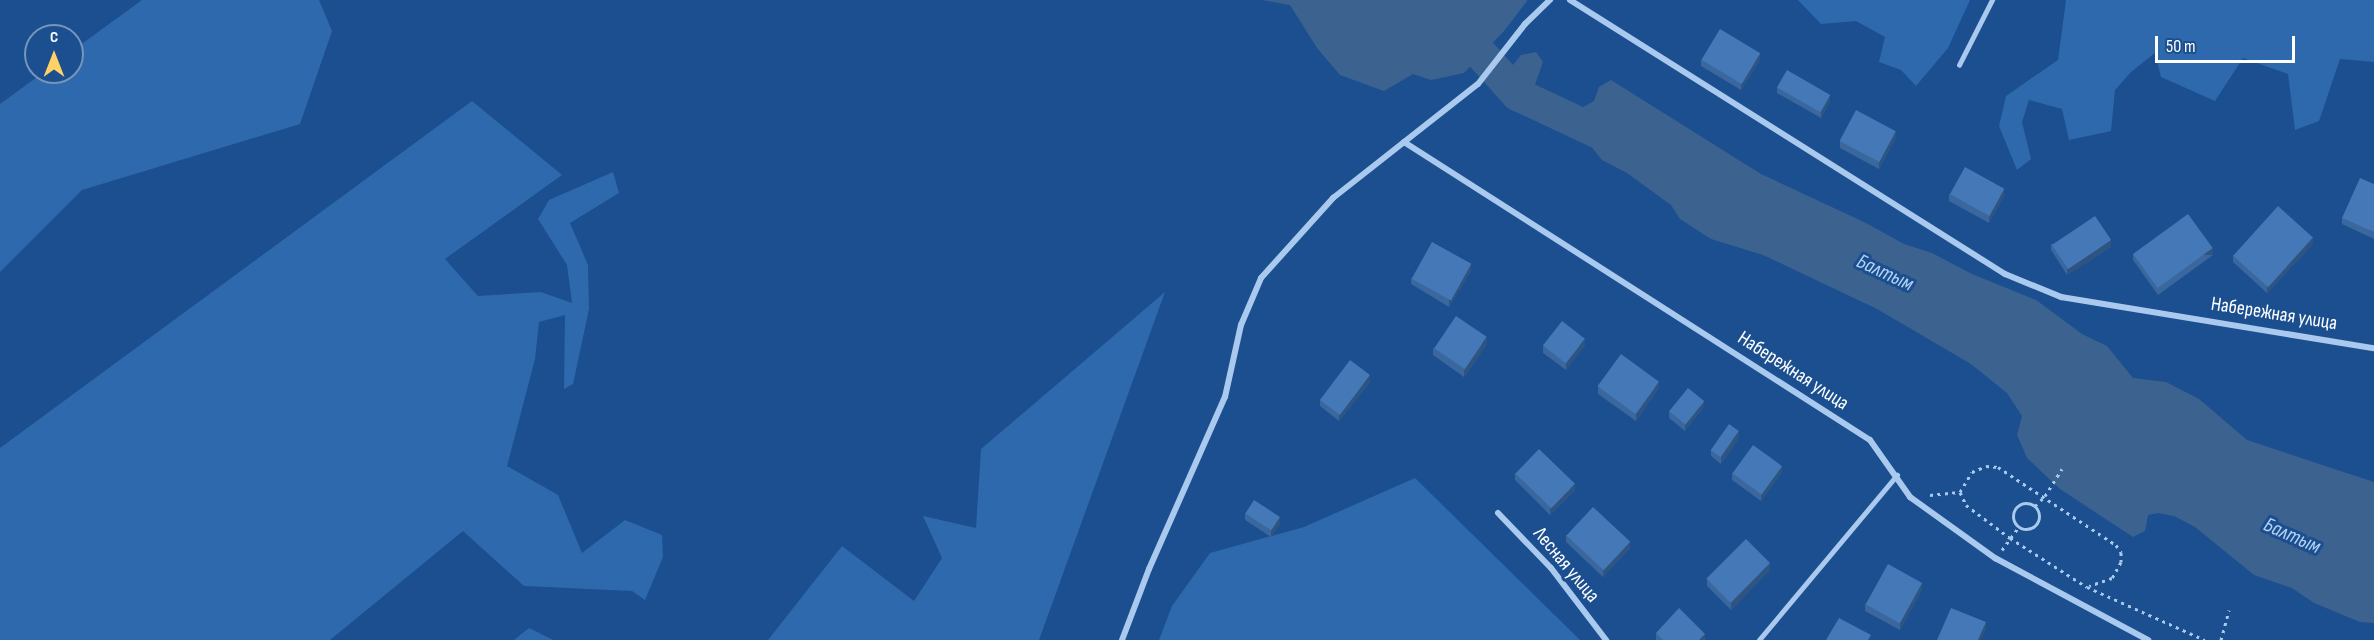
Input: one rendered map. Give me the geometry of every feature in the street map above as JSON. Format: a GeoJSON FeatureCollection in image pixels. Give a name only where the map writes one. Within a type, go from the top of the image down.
{"type":"FeatureCollection","features":[{"type":"Feature","properties":{"kind":"street"},"geometry":{"type":"LineString","coordinates":[[1122,640],[1149,569],[1225,398],[1241,325],[1261,278],[1333,198],[1478,84],[1525,24],[1550,0]]}},
{"type":"Feature","properties":{"kind":"street","name":"Набережная улица"},"geometry":{"type":"LineString","coordinates":[[1570,0],[2005,274],[2061,297],[2374,348]]}},
{"type":"Feature","properties":{"kind":"street","name":"Набережная улица"},"geometry":{"type":"LineString","coordinates":[[1404,142],[1870,440],[1898,475],[1910,497],[1995,558],[2148,640]]}},
{"type":"Feature","properties":{"kind":"street","name":"Лесная улица"},"geometry":{"type":"LineString","coordinates":[[1498,513],[1551,568],[1606,640]]}},
{"type":"Feature","properties":{"kind":"lane"},"geometry":{"type":"LineString","coordinates":[[1959,65],[1992,0]]}},
{"type":"Feature","properties":{"kind":"lane"},"geometry":{"type":"LineString","coordinates":[[1759,640],[1898,475]]}},
{"type":"Feature","properties":{"kind":"path"},"geometry":{"type":"LineString","coordinates":[[1960,492],[1972,472],[1986,466],[1998,467],[2116,545],[2121,552],[2121,562],[2112,578],[2087,586]]}},
{"type":"Feature","properties":{"kind":"path"},"geometry":{"type":"LineString","coordinates":[[2035,507],[2062,469]]}},
{"type":"Feature","properties":{"kind":"path"},"geometry":{"type":"LineString","coordinates":[[1910,497],[1960,492]]}},
{"type":"Feature","properties":{"kind":"path"},"geometry":{"type":"LineString","coordinates":[[1960,492],[1966,505],[2010,538],[2087,586],[2205,640]]}},
{"type":"Feature","properties":{"kind":"path"},"geometry":{"type":"LineString","coordinates":[[2027,503],[2035,507],[2039,515],[2037,524],[2028,530],[2019,527],[2013,520],[2014,510],[2027,503]]}},
{"type":"Feature","properties":{"kind":"path"},"geometry":{"type":"LineString","coordinates":[[1995,558],[2019,527]]}},
{"type":"Feature","properties":{"kind":"path"},"geometry":{"type":"LineString","coordinates":[[2221,640],[2229,610]]}},
{"type":"Feature","properties":{"kind":"shaded area"},"geometry":{"type":"Polygon","coordinates":[[[142,0],[319,0],[332,31],[300,124],[82,190],[0,272],[0,104],[28,84],[84,84],[84,42],[142,0]]]}},
{"type":"Feature","properties":{"kind":"shaded area"},"geometry":{"type":"Polygon","coordinates":[[[1798,0],[1970,0],[1948,48],[1916,86],[1901,70],[1879,62],[1885,37],[1856,21],[1821,24],[1798,0]]]}},
{"type":"Feature","properties":{"kind":"shaded area"},"geometry":{"type":"Polygon","coordinates":[[[2066,0],[2374,0],[2374,62],[2340,59],[2319,121],[2295,130],[2288,74],[2243,58],[2215,101],[2161,77],[2155,53],[2131,72],[2115,90],[2111,131],[2069,140],[2062,109],[2029,100],[2022,122],[2031,159],[2017,170],[1999,126],[2006,96],[2058,60],[2066,0]]]}},
{"type":"Feature","properties":{"kind":"shaded area"},"geometry":{"type":"Polygon","coordinates":[[[472,101],[562,175],[445,259],[478,296],[541,292],[572,303],[567,265],[538,219],[549,200],[613,172],[619,193],[570,223],[588,265],[589,309],[573,384],[564,389],[565,315],[539,322],[535,359],[507,466],[558,495],[582,553],[625,520],[662,535],[663,557],[645,600],[632,591],[524,586],[463,531],[330,640],[0,640],[0,448],[472,101]]]}},
{"type":"Feature","properties":{"kind":"shaded area"},"geometry":{"type":"Polygon","coordinates":[[[1165,292],[1039,640],[768,640],[842,546],[914,601],[942,558],[923,516],[976,528],[981,449],[1165,292]]]}},
{"type":"Feature","properties":{"kind":"shaded area"},"geometry":{"type":"Polygon","coordinates":[[[1415,478],[1580,640],[1159,640],[1172,606],[1210,553],[1304,527],[1415,478]]]}},
{"type":"Feature","properties":{"kind":"shaded area"},"geometry":{"type":"Polygon","coordinates":[[[529,628],[553,640],[514,640],[529,628]]]}},
{"type":"Feature","properties":{"kind":"water"},"geometry":{"type":"Polygon","coordinates":[[[1262,0],[1527,1],[1504,31],[1464,73],[1431,80],[1413,74],[1384,91],[1340,75],[1317,48],[1290,5],[1262,0]]]}},
{"type":"Feature","properties":{"kind":"water"},"geometry":{"type":"Polygon","coordinates":[[[1536,52],[1543,62],[1531,96],[1517,102],[1502,89],[1504,76],[1521,55],[1536,52]]]}},
{"type":"Feature","properties":{"kind":"water"},"geometry":{"type":"Polygon","coordinates":[[[1611,80],[1761,174],[1864,222],[1904,244],[1932,253],[1972,274],[2036,300],[2082,334],[2107,346],[2133,378],[2166,382],[2199,399],[2247,440],[2374,482],[2374,623],[2360,622],[2314,603],[2292,588],[2254,575],[2195,527],[2174,516],[2158,513],[2148,515],[2145,531],[2133,537],[2060,489],[2027,458],[2017,435],[2022,416],[2007,393],[1971,364],[1877,309],[1763,255],[1711,239],[1680,219],[1671,205],[1627,173],[1602,160],[1582,135],[1567,124],[1571,114],[1594,101],[1599,87],[1611,80]]]}},
{"type":"Feature","properties":{"kind":"building"},"geometry":{"type":"Polygon","coordinates":[[[1720,29],[1760,53],[1742,84],[1701,60],[1720,29]]]}},
{"type":"Feature","properties":{"kind":"building"},"geometry":{"type":"Polygon","coordinates":[[[1787,70],[1830,95],[1820,112],[1777,87],[1787,70]]]}},
{"type":"Feature","properties":{"kind":"building"},"geometry":{"type":"Polygon","coordinates":[[[1856,110],[1896,131],[1879,162],[1840,141],[1856,110]]]}},
{"type":"Feature","properties":{"kind":"building"},"geometry":{"type":"Polygon","coordinates":[[[1965,167],[2004,189],[1989,216],[1950,194],[1965,167]]]}},
{"type":"Feature","properties":{"kind":"building"},"geometry":{"type":"Polygon","coordinates":[[[2360,178],[2374,184],[2374,232],[2342,218],[2360,178]]]}},
{"type":"Feature","properties":{"kind":"building"},"geometry":{"type":"Polygon","coordinates":[[[2278,206],[2313,237],[2268,287],[2233,256],[2278,206]]]}},
{"type":"Feature","properties":{"kind":"building"},"geometry":{"type":"Polygon","coordinates":[[[2188,214],[2213,248],[2158,288],[2133,254],[2188,214]]]}},
{"type":"Feature","properties":{"kind":"building"},"geometry":{"type":"Polygon","coordinates":[[[2095,216],[2111,240],[2068,269],[2052,245],[2095,216]]]}},
{"type":"Feature","properties":{"kind":"building"},"geometry":{"type":"Polygon","coordinates":[[[1432,242],[1471,264],[1451,301],[1412,279],[1432,242]]]}},
{"type":"Feature","properties":{"kind":"building"},"geometry":{"type":"Polygon","coordinates":[[[1456,316],[1487,337],[1465,369],[1434,348],[1456,316]]]}},
{"type":"Feature","properties":{"kind":"building"},"geometry":{"type":"Polygon","coordinates":[[[1562,321],[1585,339],[1566,363],[1543,345],[1562,321]]]}},
{"type":"Feature","properties":{"kind":"building"},"geometry":{"type":"Polygon","coordinates":[[[1621,354],[1659,382],[1636,414],[1597,386],[1621,354]]]}},
{"type":"Feature","properties":{"kind":"building"},"geometry":{"type":"Polygon","coordinates":[[[1350,360],[1370,375],[1340,415],[1320,400],[1350,360]]]}},
{"type":"Feature","properties":{"kind":"building"},"geometry":{"type":"Polygon","coordinates":[[[1688,388],[1704,401],[1685,425],[1669,411],[1688,388]]]}},
{"type":"Feature","properties":{"kind":"building"},"geometry":{"type":"Polygon","coordinates":[[[1729,424],[1739,431],[1720,457],[1711,450],[1729,424]]]}},
{"type":"Feature","properties":{"kind":"building"},"geometry":{"type":"Polygon","coordinates":[[[1753,445],[1782,466],[1762,494],[1732,473],[1753,445]]]}},
{"type":"Feature","properties":{"kind":"building"},"geometry":{"type":"Polygon","coordinates":[[[1539,449],[1575,484],[1551,508],[1515,473],[1539,449]]]}},
{"type":"Feature","properties":{"kind":"building"},"geometry":{"type":"Polygon","coordinates":[[[1254,500],[1280,517],[1271,530],[1245,513],[1254,500]]]}},
{"type":"Feature","properties":{"kind":"building"},"geometry":{"type":"Polygon","coordinates":[[[1593,507],[1630,542],[1604,570],[1566,536],[1593,507]]]}},
{"type":"Feature","properties":{"kind":"building"},"geometry":{"type":"Polygon","coordinates":[[[1746,539],[1770,563],[1730,603],[1706,579],[1746,539]]]}},
{"type":"Feature","properties":{"kind":"building"},"geometry":{"type":"Polygon","coordinates":[[[1888,564],[1922,583],[1900,623],[1866,604],[1888,564]]]}},
{"type":"Feature","properties":{"kind":"building"},"geometry":{"type":"Polygon","coordinates":[[[1679,608],[1705,634],[1699,640],[1663,640],[1656,633],[1679,608]]]}},
{"type":"Feature","properties":{"kind":"building"},"geometry":{"type":"Polygon","coordinates":[[[1951,608],[1986,622],[1978,640],[1937,640],[1951,608]]]}},
{"type":"Feature","properties":{"kind":"building"},"geometry":{"type":"Polygon","coordinates":[[[1839,618],[1871,635],[1868,640],[1826,640],[1839,618]]]}},
{"type":"Feature","properties":{"kind":"waterway","name":"Балтым"},"geometry":{"type":"LineString","coordinates":[[1385,0],[1471,43],[1517,94],[1611,138]]}}]}
